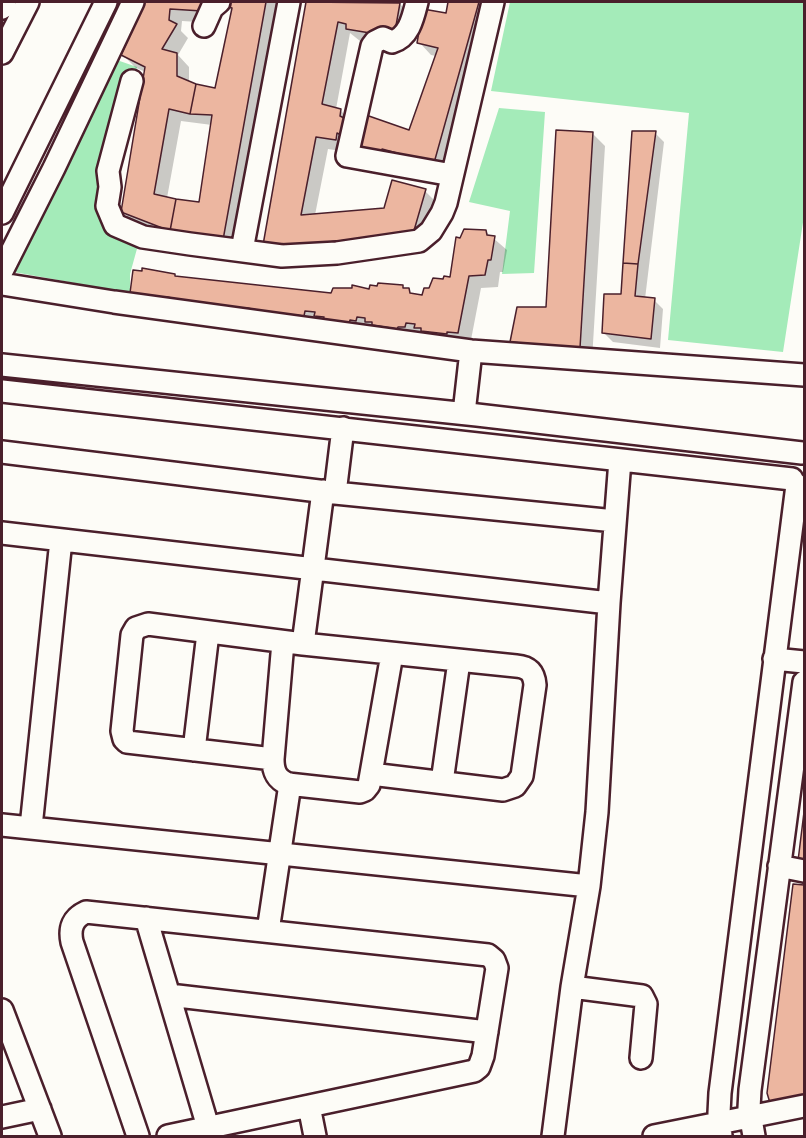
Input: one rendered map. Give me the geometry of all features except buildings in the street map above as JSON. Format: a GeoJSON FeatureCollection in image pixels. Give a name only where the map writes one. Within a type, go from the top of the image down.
{"type":"FeatureCollection","features":[{"type":"Feature","properties":{"kind":"street"},"geometry":{"type":"LineString","coordinates":[[2,8],[5,2]]}},
{"type":"Feature","properties":{"kind":"street"},"geometry":{"type":"LineString","coordinates":[[2,53],[28,2]]}},
{"type":"Feature","properties":{"kind":"street"},"geometry":{"type":"LineString","coordinates":[[2,213],[106,2]]}},
{"type":"Feature","properties":{"kind":"street"},"geometry":{"type":"LineString","coordinates":[[2,271],[133,2]]}},
{"type":"Feature","properties":{"kind":"street"},"geometry":{"type":"LineString","coordinates":[[204,26],[212,8],[219,2]]}},
{"type":"Feature","properties":{"kind":"street"},"geometry":{"type":"LineString","coordinates":[[242,249],[289,2]]}},
{"type":"Feature","properties":{"kind":"street"},"geometry":{"type":"LineString","coordinates":[[417,2],[411,24],[400,40],[392,42],[383,38],[372,46],[347,156],[452,175]]}},
{"type":"Feature","properties":{"kind":"street"},"geometry":{"type":"LineString","coordinates":[[132,81],[108,171],[110,187],[107,206],[115,225],[143,237],[282,256],[337,253],[419,241],[431,231],[442,213],[493,2]]}},
{"type":"Feature","properties":{"kind":"street"},"geometry":{"type":"LineString","coordinates":[[28,159],[54,168]]}},
{"type":"Feature","properties":{"kind":"street"},"geometry":{"type":"LineString","coordinates":[[2,284],[114,302],[471,351],[804,375]]}},
{"type":"Feature","properties":{"kind":"street"},"geometry":{"type":"LineString","coordinates":[[463,413],[471,351]]}},
{"type":"Feature","properties":{"kind":"street"},"geometry":{"type":"LineString","coordinates":[[2,365],[463,413],[803,453]]}},
{"type":"Feature","properties":{"kind":"street"},"geometry":{"type":"LineString","coordinates":[[2,391],[620,460],[798,485]]}},
{"type":"Feature","properties":{"kind":"street"},"geometry":{"type":"LineString","coordinates":[[444,440],[440,424],[463,413]]}},
{"type":"Feature","properties":{"kind":"street"},"geometry":{"type":"LineString","coordinates":[[463,413],[482,429],[475,443]]}},
{"type":"Feature","properties":{"kind":"street"},"geometry":{"type":"LineString","coordinates":[[343,428],[313,569],[293,643],[273,759],[277,777],[290,784],[360,792],[366,790],[372,774],[392,654]]}},
{"type":"Feature","properties":{"kind":"street"},"geometry":{"type":"LineString","coordinates":[[2,452],[329,492],[615,521]]}},
{"type":"Feature","properties":{"kind":"street"},"geometry":{"type":"LineString","coordinates":[[721,1130],[720,1093],[798,485],[790,467],[793,461],[803,453]]}},
{"type":"Feature","properties":{"kind":"street"},"geometry":{"type":"LineString","coordinates":[[553,1137],[572,987],[589,886],[620,460]]}},
{"type":"Feature","properties":{"kind":"street"},"geometry":{"type":"LineString","coordinates":[[2,533],[609,603]]}},
{"type":"Feature","properties":{"kind":"street"},"geometry":{"type":"LineString","coordinates":[[31,827],[61,540]]}},
{"type":"Feature","properties":{"kind":"street"},"geometry":{"type":"LineString","coordinates":[[273,759],[131,744],[124,739],[122,726],[132,635],[136,628],[144,624],[293,643],[522,667],[532,673],[535,685],[522,776],[515,786],[502,790],[372,774]]}},
{"type":"Feature","properties":{"kind":"street"},"geometry":{"type":"LineString","coordinates":[[194,750],[208,633]]}},
{"type":"Feature","properties":{"kind":"street"},"geometry":{"type":"LineString","coordinates":[[774,659],[804,662]]}},
{"type":"Feature","properties":{"kind":"street"},"geometry":{"type":"LineString","coordinates":[[442,782],[459,661]]}},
{"type":"Feature","properties":{"kind":"street"},"geometry":{"type":"LineString","coordinates":[[753,1127],[750,1090],[778,875],[801,728],[804,682]]}},
{"type":"Feature","properties":{"kind":"street"},"geometry":{"type":"LineString","coordinates":[[268,931],[290,784]]}},
{"type":"Feature","properties":{"kind":"street"},"geometry":{"type":"LineString","coordinates":[[2,825],[589,886]]}},
{"type":"Feature","properties":{"kind":"street"},"geometry":{"type":"LineString","coordinates":[[747,879],[804,871]]}},
{"type":"Feature","properties":{"kind":"street"},"geometry":{"type":"LineString","coordinates":[[138,1137],[70,935],[74,921],[86,912],[488,955],[494,960],[497,968],[482,1062],[479,1067],[469,1073],[168,1137]]}},
{"type":"Feature","properties":{"kind":"street"},"geometry":{"type":"LineString","coordinates":[[146,918],[208,1127]]}},
{"type":"Feature","properties":{"kind":"street"},"geometry":{"type":"LineString","coordinates":[[572,987],[642,996],[646,1004],[641,1058]]}},
{"type":"Feature","properties":{"kind":"street"},"geometry":{"type":"LineString","coordinates":[[169,995],[487,1032]]}},
{"type":"Feature","properties":{"kind":"street"},"geometry":{"type":"LineString","coordinates":[[2,1010],[50,1137]]}},
{"type":"Feature","properties":{"kind":"street"},"geometry":{"type":"LineString","coordinates":[[309,1106],[315,1137]]}},
{"type":"Feature","properties":{"kind":"street"},"geometry":{"type":"LineString","coordinates":[[654,1137],[753,1127],[804,1106]]}},
{"type":"Feature","properties":{"kind":"street"},"geometry":{"type":"LineString","coordinates":[[2,1117],[40,1109]]}},
{"type":"Feature","properties":{"kind":"green space"},"geometry":{"type":"Polygon","coordinates":[[[510,2],[804,2],[804,216],[783,352],[668,340],[689,113],[491,91],[510,2]]]}},
{"type":"Feature","properties":{"kind":"green space"},"geometry":{"type":"Polygon","coordinates":[[[111,58],[137,67],[115,212],[143,227],[130,274],[130,293],[8,271],[111,58]]]}},
{"type":"Feature","properties":{"kind":"green space"},"geometry":{"type":"Polygon","coordinates":[[[499,108],[545,112],[534,273],[502,274],[510,211],[469,202],[499,108]]]}}]}
